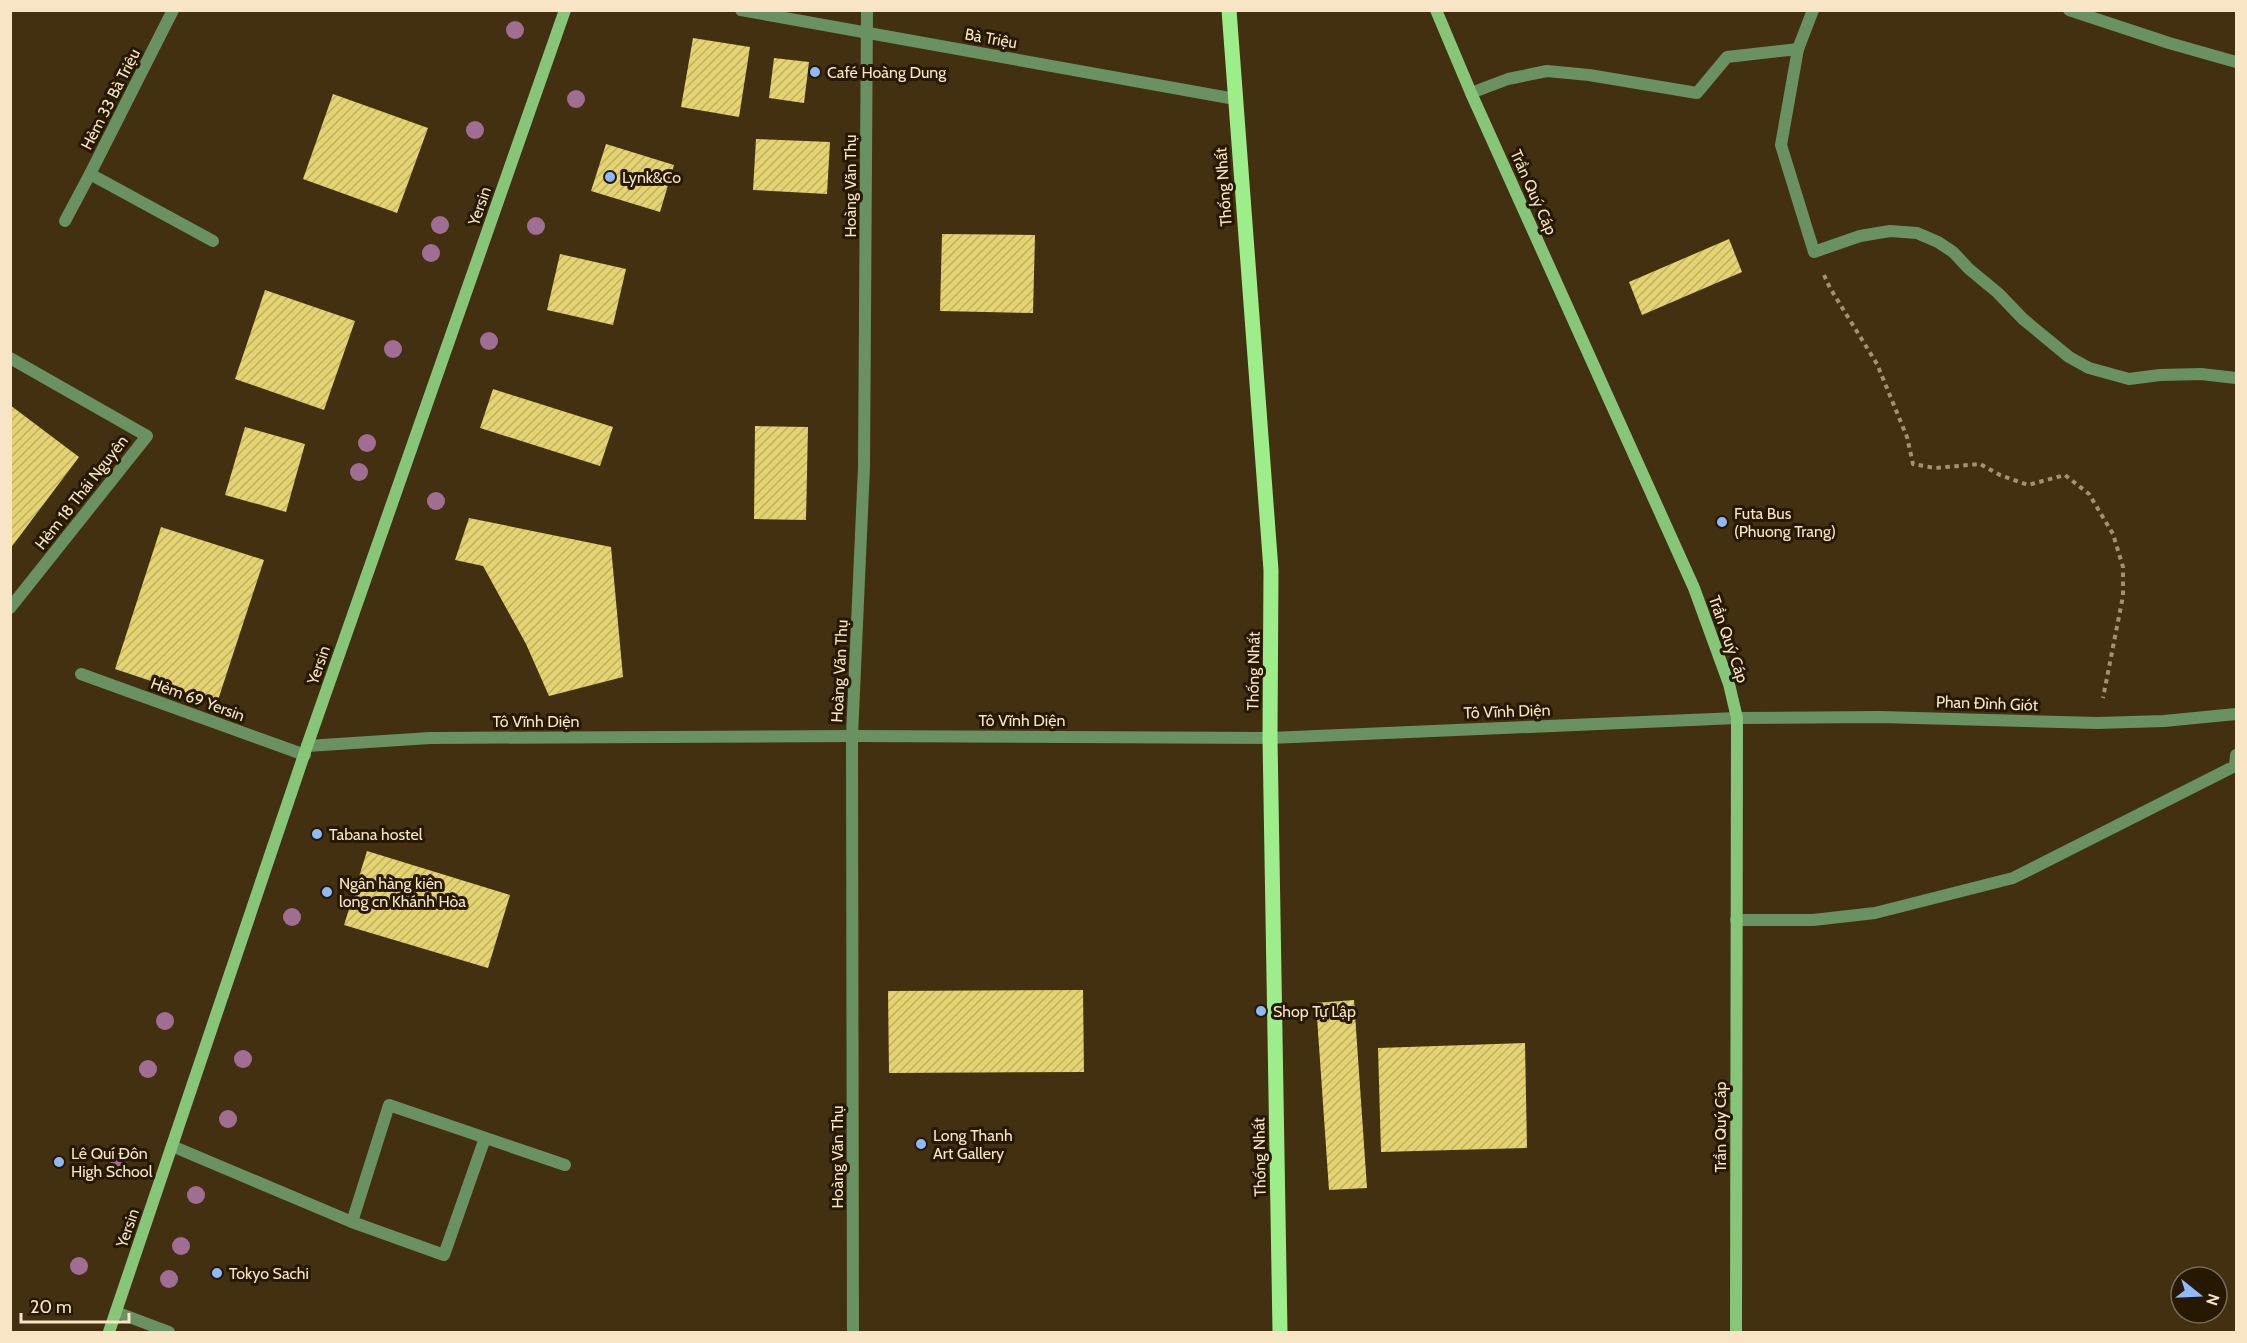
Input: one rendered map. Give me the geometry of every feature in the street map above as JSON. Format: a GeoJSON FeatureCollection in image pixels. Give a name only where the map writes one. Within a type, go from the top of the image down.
{"type":"FeatureCollection","features":[{"type":"Feature","properties":{"kind":"main road","name":"Thống Nhất"},"geometry":{"type":"LineString","coordinates":[[1229,10],[1271,570],[1270,738],[1280,1332]]}},
{"type":"Feature","properties":{"kind":"street","name":"Hẻm 33 Bà Triệu"},"geometry":{"type":"LineString","coordinates":[[173,10],[90,174],[213,241]]}},
{"type":"Feature","properties":{"kind":"street","name":"Yersin"},"geometry":{"type":"LineString","coordinates":[[109,1332],[306,751],[565,10]]}},
{"type":"Feature","properties":{"kind":"street","name":"Bà Triệu"},"geometry":{"type":"LineString","coordinates":[[741,10],[1235,99]]}},
{"type":"Feature","properties":{"kind":"street","name":"Hoàng Văn Thụ"},"geometry":{"type":"LineString","coordinates":[[854,1332],[852,736],[864,467],[867,10]]}},
{"type":"Feature","properties":{"kind":"street","name":"Trần Quý Cáp"},"geometry":{"type":"LineString","coordinates":[[1436,10],[1471,93],[1694,588],[1729,684],[1737,718],[1736,1332]]}},
{"type":"Feature","properties":{"kind":"street"},"geometry":{"type":"LineString","coordinates":[[1813,10],[1797,49],[1781,145],[1814,252],[1860,236],[1890,231],[1917,233],[1938,242],[1953,252],[1969,269],[1998,292],[2023,319],[2069,357],[2089,368],[2129,379],[2160,375],[2201,374],[2236,378]]}},
{"type":"Feature","properties":{"kind":"street"},"geometry":{"type":"LineString","coordinates":[[2070,10],[2169,43],[2236,62]]}},
{"type":"Feature","properties":{"kind":"street"},"geometry":{"type":"LineString","coordinates":[[1471,93],[1508,79],[1547,71],[1589,75],[1696,93],[1727,57],[1797,49]]}},
{"type":"Feature","properties":{"kind":"street"},"geometry":{"type":"LineString","coordinates":[[65,221],[90,174]]}},
{"type":"Feature","properties":{"kind":"street","name":"Hẻm 18 Thái Nguyên"},"geometry":{"type":"LineString","coordinates":[[10,358],[147,436],[10,608]]}},
{"type":"Feature","properties":{"kind":"street","name":"Hẻm 69 Yersin"},"geometry":{"type":"LineString","coordinates":[[81,674],[306,751]]}},
{"type":"Feature","properties":{"kind":"street","name":"Phan Đình Giót"},"geometry":{"type":"LineString","coordinates":[[1737,718],[1880,717],[2097,723],[2163,721],[2236,714]]}},
{"type":"Feature","properties":{"kind":"street","name":"Tô Vĩnh Diện"},"geometry":{"type":"LineString","coordinates":[[306,751],[430,738],[852,736],[1270,738],[1737,718]]}},
{"type":"Feature","properties":{"kind":"street"},"geometry":{"type":"LineString","coordinates":[[1736,920],[1813,920],[1875,913],[2013,878],[2235,766],[2236,755]]}},
{"type":"Feature","properties":{"kind":"street"},"geometry":{"type":"LineString","coordinates":[[352,1222],[388,1106],[565,1165]]}},
{"type":"Feature","properties":{"kind":"street"},"geometry":{"type":"LineString","coordinates":[[172,1146],[352,1222],[444,1255],[485,1138]]}},
{"type":"Feature","properties":{"kind":"street"},"geometry":{"type":"LineString","coordinates":[[116,1312],[169,1332]]}},
{"type":"Feature","properties":{"kind":"path"},"geometry":{"type":"LineString","coordinates":[[1814,252],[1830,288],[1877,364],[1907,436],[1913,464],[1935,468],[1980,464],[2000,475],[2028,485],[2065,475],[2089,494],[2113,534],[2123,567],[2123,596],[2097,723]]}},
{"type":"Feature","properties":{"kind":"building"},"geometry":{"type":"Polygon","coordinates":[[[693,38],[750,47],[739,117],[681,107],[693,38]]]}},
{"type":"Feature","properties":{"kind":"building"},"geometry":{"type":"Polygon","coordinates":[[[774,58],[809,62],[804,103],[769,98],[774,58]]]}},
{"type":"Feature","properties":{"kind":"building"},"geometry":{"type":"Polygon","coordinates":[[[333,94],[428,128],[397,213],[303,179],[333,94]]]}},
{"type":"Feature","properties":{"kind":"building"},"geometry":{"type":"Polygon","coordinates":[[[756,139],[830,142],[827,194],[753,190],[756,139]]]}},
{"type":"Feature","properties":{"kind":"building"},"geometry":{"type":"Polygon","coordinates":[[[606,144],[674,165],[660,212],[591,191],[606,144]]]}},
{"type":"Feature","properties":{"kind":"building"},"geometry":{"type":"Polygon","coordinates":[[[942,234],[1035,235],[1033,313],[940,311],[942,234]]]}},
{"type":"Feature","properties":{"kind":"building"},"geometry":{"type":"Polygon","coordinates":[[[1729,239],[1742,272],[1642,315],[1629,282],[1729,239]]]}},
{"type":"Feature","properties":{"kind":"building"},"geometry":{"type":"Polygon","coordinates":[[[560,254],[626,269],[613,325],[547,310],[560,254]]]}},
{"type":"Feature","properties":{"kind":"building"},"geometry":{"type":"Polygon","coordinates":[[[265,290],[355,321],[324,410],[235,379],[265,290]]]}},
{"type":"Feature","properties":{"kind":"building"},"geometry":{"type":"Polygon","coordinates":[[[493,389],[613,427],[600,466],[480,428],[493,389]]]}},
{"type":"Feature","properties":{"kind":"building"},"geometry":{"type":"Polygon","coordinates":[[[10,405],[79,457],[10,549],[10,405]]]}},
{"type":"Feature","properties":{"kind":"building"},"geometry":{"type":"Polygon","coordinates":[[[755,426],[808,427],[806,520],[754,519],[755,426]]]}},
{"type":"Feature","properties":{"kind":"building"},"geometry":{"type":"Polygon","coordinates":[[[245,427],[305,444],[286,512],[225,495],[245,427]]]}},
{"type":"Feature","properties":{"kind":"building"},"geometry":{"type":"Polygon","coordinates":[[[469,518],[611,547],[623,677],[549,696],[526,644],[483,566],[455,560],[469,518]]]}},
{"type":"Feature","properties":{"kind":"building"},"geometry":{"type":"Polygon","coordinates":[[[161,527],[264,560],[217,703],[115,669],[161,527]]]}},
{"type":"Feature","properties":{"kind":"building"},"geometry":{"type":"Polygon","coordinates":[[[367,851],[510,895],[488,968],[344,925],[367,851]]]}},
{"type":"Feature","properties":{"kind":"building"},"geometry":{"type":"Polygon","coordinates":[[[1083,990],[1084,1072],[889,1073],[888,991],[1083,990]]]}},
{"type":"Feature","properties":{"kind":"building"},"geometry":{"type":"Polygon","coordinates":[[[1354,1000],[1367,1188],[1329,1190],[1316,1003],[1354,1000]]]}},
{"type":"Feature","properties":{"kind":"building"},"geometry":{"type":"Polygon","coordinates":[[[1525,1043],[1527,1148],[1381,1152],[1378,1048],[1525,1043]]]}},
{"type":"Feature","properties":{"kind":"place","name":"Café Hoàng Dung"},"geometry":{"type":"Point","coordinates":[815,72]}},
{"type":"Feature","properties":{"kind":"place","name":"Lynk&Co"},"geometry":{"type":"Point","coordinates":[610,177]}},
{"type":"Feature","properties":{"kind":"place","name":"Futa Bus (Phuong Trang)"},"geometry":{"type":"Point","coordinates":[1722,522]}},
{"type":"Feature","properties":{"kind":"place","name":"Tabana hostel"},"geometry":{"type":"Point","coordinates":[317,834]}},
{"type":"Feature","properties":{"kind":"place","name":"Ngân hàng kiên long cn Khánh Hòa"},"geometry":{"type":"Point","coordinates":[327,892]}},
{"type":"Feature","properties":{"kind":"place","name":"Shop Tự Lập"},"geometry":{"type":"Point","coordinates":[1261,1011]}},
{"type":"Feature","properties":{"kind":"place","name":"Long Thanh Art Gallery"},"geometry":{"type":"Point","coordinates":[921,1144]}},
{"type":"Feature","properties":{"kind":"place","name":"Lê Quí Đôn High School"},"geometry":{"type":"Point","coordinates":[59,1162]}},
{"type":"Feature","properties":{"kind":"place","name":"Tokyo Sachi"},"geometry":{"type":"Point","coordinates":[217,1273]}}]}
